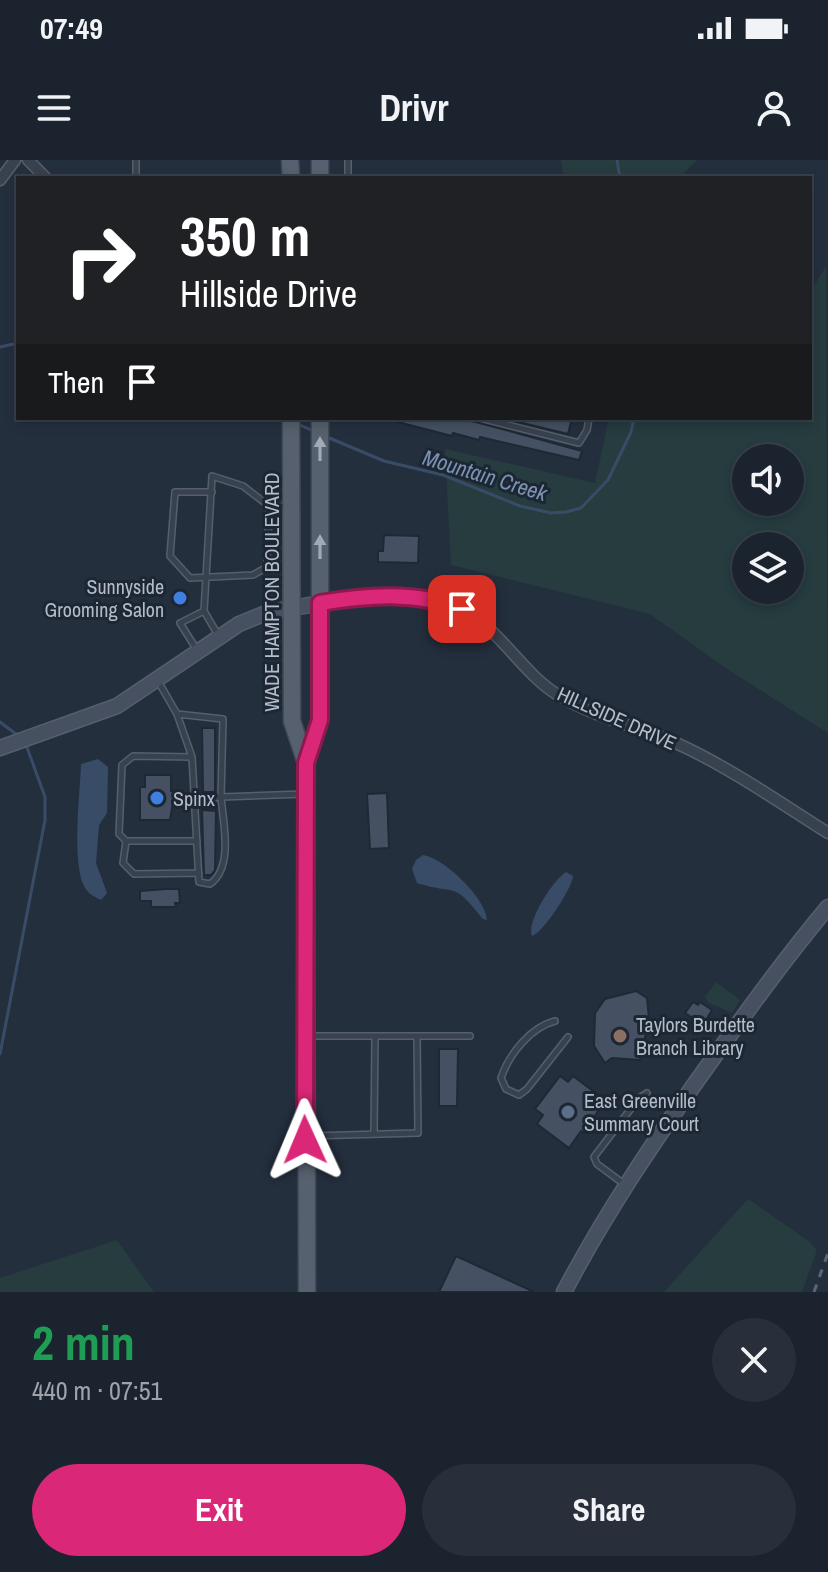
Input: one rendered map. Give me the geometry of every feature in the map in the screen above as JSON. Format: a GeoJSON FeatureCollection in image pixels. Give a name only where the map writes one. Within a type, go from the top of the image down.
{"type":"FeatureCollection","features":[{"type":"Feature","properties":{"kind":"main road","name":"WADE HAMPTON BOULEVARD"},"geometry":{"type":"LineString","coordinates":[[291,420],[292,721],[306,763]]}},
{"type":"Feature","properties":{"kind":"main road","name":"WADE HAMPTON BOULEVARD"},"geometry":{"type":"LineString","coordinates":[[307,1292],[305,794],[306,763],[320,720],[320,420]]}},
{"type":"Feature","properties":{"kind":"street"},"geometry":{"type":"LineString","coordinates":[[0,180],[15,160]]}},
{"type":"Feature","properties":{"kind":"street"},"geometry":{"type":"LineString","coordinates":[[28,160],[44,176]]}},
{"type":"Feature","properties":{"kind":"street","name":"HILLSIDE DRIVE"},"geometry":{"type":"LineString","coordinates":[[320,603],[400,596],[445,602],[462,609],[496,634],[556,693],[691,751],[828,833]]}},
{"type":"Feature","properties":{"kind":"street"},"geometry":{"type":"LineString","coordinates":[[0,748],[117,706],[158,681],[218,635],[259,615],[320,603]]}},
{"type":"Feature","properties":{"kind":"street"},"geometry":{"type":"LineString","coordinates":[[564,1292],[625,1185],[789,954],[828,907]]}},
{"type":"Feature","properties":{"kind":"lane"},"geometry":{"type":"LineString","coordinates":[[488,420],[579,443],[589,420]]}},
{"type":"Feature","properties":{"kind":"lane"},"geometry":{"type":"LineString","coordinates":[[218,635],[204,611],[212,476],[243,486],[269,506],[291,507]]}},
{"type":"Feature","properties":{"kind":"lane"},"geometry":{"type":"LineString","coordinates":[[212,492],[175,492],[170,556],[190,578],[253,575],[267,567],[269,506]]}},
{"type":"Feature","properties":{"kind":"lane"},"geometry":{"type":"LineString","coordinates":[[197,650],[180,623],[204,611]]}},
{"type":"Feature","properties":{"kind":"lane"},"geometry":{"type":"LineString","coordinates":[[158,681],[177,714],[192,757],[199,882],[210,884],[218,878],[225,857],[221,797],[223,719],[177,714]]}},
{"type":"Feature","properties":{"kind":"lane"},"geometry":{"type":"LineString","coordinates":[[192,757],[133,756],[122,765],[119,834],[126,841],[197,841]]}},
{"type":"Feature","properties":{"kind":"lane"},"geometry":{"type":"LineString","coordinates":[[194,799],[305,794]]}},
{"type":"Feature","properties":{"kind":"lane"},"geometry":{"type":"LineString","coordinates":[[126,841],[123,863],[134,874],[199,873]]}},
{"type":"Feature","properties":{"kind":"lane"},"geometry":{"type":"LineString","coordinates":[[555,1021],[538,1025],[505,1066],[501,1078],[506,1089],[519,1095],[527,1089],[568,1037]]}},
{"type":"Feature","properties":{"kind":"lane"},"geometry":{"type":"LineString","coordinates":[[305,1036],[470,1036]]}},
{"type":"Feature","properties":{"kind":"lane"},"geometry":{"type":"LineString","coordinates":[[374,1134],[375,1036]]}},
{"type":"Feature","properties":{"kind":"lane"},"geometry":{"type":"LineString","coordinates":[[305,1136],[418,1133],[417,1036]]}},
{"type":"Feature","properties":{"kind":"lane"},"geometry":{"type":"LineString","coordinates":[[625,1185],[599,1166],[594,1157],[639,1098],[647,1093]]}},
{"type":"Feature","properties":{"kind":"green space"},"geometry":{"type":"Polygon","coordinates":[[[561,160],[697,160],[681,176],[564,176],[561,160]]]}},
{"type":"Feature","properties":{"kind":"green space"},"geometry":{"type":"Polygon","coordinates":[[[826,266],[828,733],[730,671],[650,614],[451,565],[445,449],[595,483],[609,420],[812,420],[812,290],[826,266]]]}},
{"type":"Feature","properties":{"kind":"green space"},"geometry":{"type":"Polygon","coordinates":[[[716,982],[740,1000],[732,1013],[709,1003],[705,997],[716,982]]]}},
{"type":"Feature","properties":{"kind":"green space"},"geometry":{"type":"Polygon","coordinates":[[[748,1199],[817,1250],[802,1292],[664,1292],[748,1199]]]}},
{"type":"Feature","properties":{"kind":"green space"},"geometry":{"type":"Polygon","coordinates":[[[117,1240],[154,1292],[0,1292],[0,1278],[117,1240]]]}},
{"type":"Feature","properties":{"kind":"water"},"geometry":{"type":"Polygon","coordinates":[[[98,759],[108,767],[107,813],[99,825],[96,863],[107,893],[101,900],[90,894],[83,884],[77,842],[81,764],[98,759]]]}},
{"type":"Feature","properties":{"kind":"water"},"geometry":{"type":"Polygon","coordinates":[[[423,855],[442,863],[462,880],[480,901],[487,920],[460,894],[417,883],[412,869],[416,860],[423,855]]]}},
{"type":"Feature","properties":{"kind":"water"},"geometry":{"type":"Polygon","coordinates":[[[566,872],[573,876],[568,890],[550,918],[532,936],[533,921],[542,902],[554,883],[566,872]]]}},
{"type":"Feature","properties":{"kind":"building"},"geometry":{"type":"Polygon","coordinates":[[[464,420],[582,451],[579,460],[480,437],[479,440],[453,433],[452,436],[394,421],[464,420]]]}},
{"type":"Feature","properties":{"kind":"building"},"geometry":{"type":"Polygon","coordinates":[[[510,420],[572,420],[568,434],[510,420]]]}},
{"type":"Feature","properties":{"kind":"building"},"geometry":{"type":"Polygon","coordinates":[[[384,535],[419,536],[418,563],[378,562],[378,551],[383,551],[384,535]]]}},
{"type":"Feature","properties":{"kind":"building","name":"Spinx"},"geometry":{"type":"Polygon","coordinates":[[[202,728],[215,728],[215,792],[203,792],[202,728]]]}},
{"type":"Feature","properties":{"kind":"building","name":"Spinx"},"geometry":{"type":"Polygon","coordinates":[[[145,775],[171,775],[171,791],[175,791],[170,820],[140,820],[140,787],[145,787],[145,775]]]}},
{"type":"Feature","properties":{"kind":"building"},"geometry":{"type":"Polygon","coordinates":[[[387,793],[389,848],[370,849],[367,794],[387,793]]]}},
{"type":"Feature","properties":{"kind":"building"},"geometry":{"type":"Polygon","coordinates":[[[202,810],[216,811],[215,870],[211,875],[204,875],[202,810]]]}},
{"type":"Feature","properties":{"kind":"building"},"geometry":{"type":"Polygon","coordinates":[[[179,889],[180,903],[175,903],[176,907],[151,907],[151,901],[140,901],[140,891],[179,889]]]}},
{"type":"Feature","properties":{"kind":"building","name":"Taylors Burdette Branch Library"},"geometry":{"type":"Polygon","coordinates":[[[636,991],[647,998],[649,1019],[640,1060],[612,1058],[605,1063],[594,1046],[595,1013],[605,999],[636,991]]]}},
{"type":"Feature","properties":{"kind":"building"},"geometry":{"type":"Polygon","coordinates":[[[693,1002],[698,1005],[700,1002],[712,1010],[703,1025],[685,1013],[693,1002]]]}},
{"type":"Feature","properties":{"kind":"building"},"geometry":{"type":"Polygon","coordinates":[[[439,1049],[458,1049],[457,1106],[439,1106],[439,1049]]]}},
{"type":"Feature","properties":{"kind":"building","name":"East Greenville Summary Court"},"geometry":{"type":"Polygon","coordinates":[[[560,1076],[568,1082],[573,1076],[605,1100],[584,1133],[581,1131],[569,1148],[537,1124],[543,1115],[535,1109],[560,1076]]]}},
{"type":"Feature","properties":{"kind":"building"},"geometry":{"type":"Polygon","coordinates":[[[456,1256],[534,1292],[439,1292],[456,1256]]]}},
{"type":"Feature","properties":{"kind":"waterway","name":"Mountain Creek"},"geometry":{"type":"LineString","coordinates":[[617,160],[620,176]]}},
{"type":"Feature","properties":{"kind":"waterway","name":"Mountain Creek"},"geometry":{"type":"LineString","coordinates":[[0,347],[16,343]]}},
{"type":"Feature","properties":{"kind":"waterway","name":"Mountain Creek"},"geometry":{"type":"LineString","coordinates":[[327,437],[384,461],[443,475],[520,506],[551,513],[581,508],[608,480],[634,420]]}},
{"type":"Feature","properties":{"kind":"waterway","name":"Mountain Creek"},"geometry":{"type":"LineString","coordinates":[[298,424],[313,431]]}},
{"type":"Feature","properties":{"kind":"waterway","name":"Mountain Creek"},"geometry":{"type":"LineString","coordinates":[[0,722],[20,737]]}},
{"type":"Feature","properties":{"kind":"waterway","name":"Mountain Creek"},"geometry":{"type":"LineString","coordinates":[[0,1054],[45,820],[45,797],[25,742]]}},
{"type":"Feature","properties":{"kind":"railway"},"geometry":{"type":"LineString","coordinates":[[814,1292],[828,1253]]}},
{"type":"Feature","properties":{"kind":"place","name":"Sunnyside Grooming Salon"},"geometry":{"type":"Point","coordinates":[180,598]}},
{"type":"Feature","properties":{"kind":"place","name":"Spinx"},"geometry":{"type":"Point","coordinates":[157,798]}},
{"type":"Feature","properties":{"kind":"place","name":"Taylors Burdette Branch Library"},"geometry":{"type":"Point","coordinates":[620,1036]}},
{"type":"Feature","properties":{"kind":"place","name":"East Greenville Summary Court"},"geometry":{"type":"Point","coordinates":[568,1112]}},
{"type":"Feature","properties":{"kind":"route"},"geometry":{"type":"LineString","coordinates":[[305,1140],[306,763],[320,720],[320,603],[400,596],[445,602],[462,609]]}}]}
